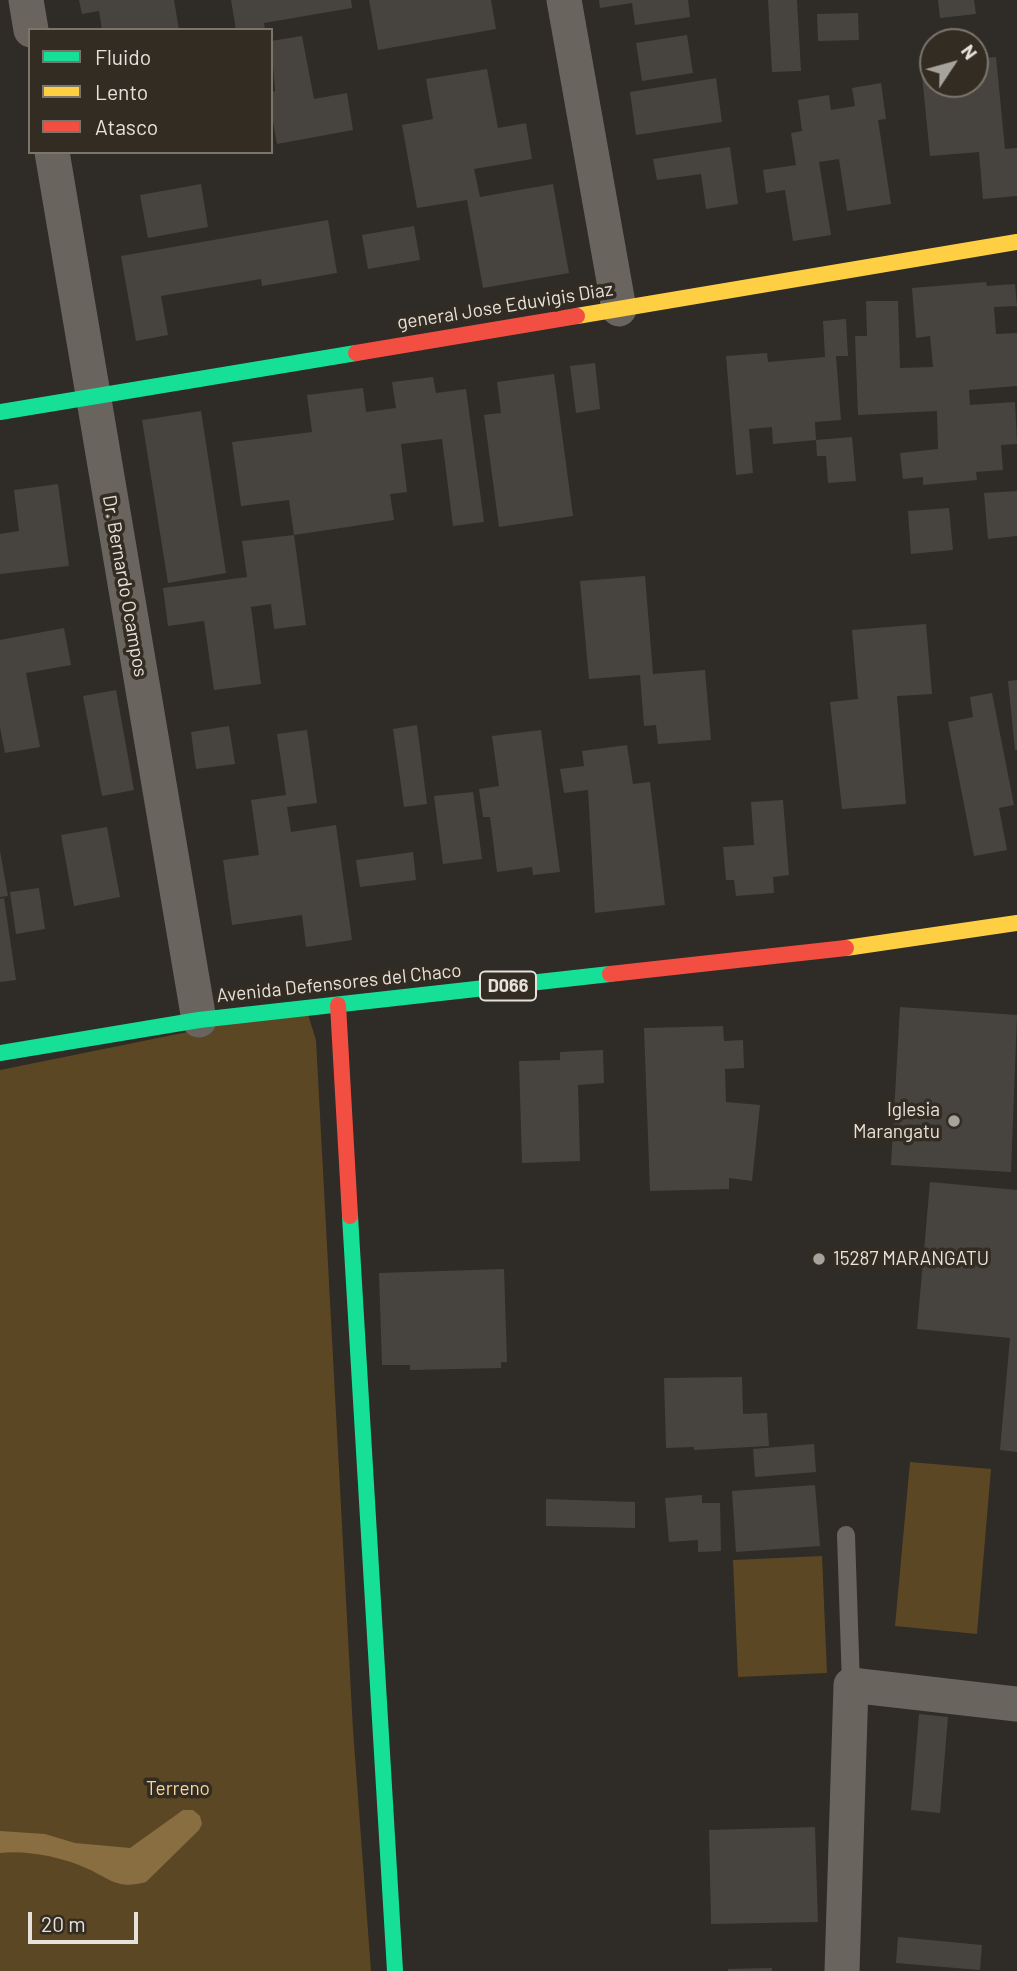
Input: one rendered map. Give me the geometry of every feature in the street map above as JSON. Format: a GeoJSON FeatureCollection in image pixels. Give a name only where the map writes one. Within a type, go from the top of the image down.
{"type":"FeatureCollection","features":[{"type":"Feature","properties":{"kind":"street"},"geometry":{"type":"LineString","coordinates":[[26,0],[31,28]]}},
{"type":"Feature","properties":{"kind":"street"},"geometry":{"type":"LineString","coordinates":[[564,0],[619,309]]}},
{"type":"Feature","properties":{"kind":"street","name":"Dr. Bernardo Ocampos"},"geometry":{"type":"LineString","coordinates":[[52,154],[200,1020]]}},
{"type":"Feature","properties":{"kind":"street","name":"general Jose Eduvigis Diaz"},"geometry":{"type":"LineString","coordinates":[[0,412],[1017,242]]}},
{"type":"Feature","properties":{"kind":"street","name":"Avenida Defensores del Chaco"},"geometry":{"type":"LineString","coordinates":[[0,1053],[200,1020],[882,944],[1017,923]]}},
{"type":"Feature","properties":{"kind":"street"},"geometry":{"type":"LineString","coordinates":[[338,1004],[395,1971]]}},
{"type":"Feature","properties":{"kind":"street"},"geometry":{"type":"LineString","coordinates":[[842,1971],[851,1685],[1017,1704]]}},
{"type":"Feature","properties":{"kind":"lane"},"geometry":{"type":"LineString","coordinates":[[846,1535],[851,1685]]}},
{"type":"Feature","properties":{"kind":"green space","name":"Terreno"},"geometry":{"type":"Polygon","coordinates":[[[306,1008],[316,1040],[353,1730],[371,1971],[0,1971],[0,1070],[306,1008]]]}},
{"type":"Feature","properties":{"kind":"green space"},"geometry":{"type":"Polygon","coordinates":[[[910,1462],[991,1469],[977,1634],[895,1626],[910,1462]]]}},
{"type":"Feature","properties":{"kind":"green space"},"geometry":{"type":"Polygon","coordinates":[[[822,1556],[827,1673],[738,1677],[733,1560],[822,1556]]]}},
{"type":"Feature","properties":{"kind":"shaded area"},"geometry":{"type":"Polygon","coordinates":[[[183,1810],[193,1810],[200,1816],[202,1824],[199,1830],[146,1882],[121,1884],[76,1864],[55,1858],[0,1853],[0,1831],[45,1834],[75,1843],[130,1848],[183,1810]]]}},
{"type":"Feature","properties":{"kind":"building"},"geometry":{"type":"Polygon","coordinates":[[[79,0],[174,0],[179,28],[102,28],[99,11],[82,14],[79,0]]]}},
{"type":"Feature","properties":{"kind":"building"},"geometry":{"type":"Polygon","coordinates":[[[231,0],[351,0],[352,8],[264,23],[265,28],[236,28],[231,0]]]}},
{"type":"Feature","properties":{"kind":"building"},"geometry":{"type":"Polygon","coordinates":[[[369,0],[491,0],[496,29],[378,50],[369,0]]]}},
{"type":"Feature","properties":{"kind":"building"},"geometry":{"type":"Polygon","coordinates":[[[599,0],[688,0],[690,17],[635,25],[632,3],[600,8],[599,0]]]}},
{"type":"Feature","properties":{"kind":"building"},"geometry":{"type":"Polygon","coordinates":[[[768,0],[797,0],[801,71],[772,72],[768,0]]]}},
{"type":"Feature","properties":{"kind":"building"},"geometry":{"type":"Polygon","coordinates":[[[938,0],[974,0],[976,14],[940,18],[938,0]]]}},
{"type":"Feature","properties":{"kind":"building"},"geometry":{"type":"Polygon","coordinates":[[[858,13],[859,40],[818,41],[817,14],[858,13]]]}},
{"type":"Feature","properties":{"kind":"building"},"geometry":{"type":"Polygon","coordinates":[[[687,35],[693,73],[642,81],[636,43],[687,35]]]}},
{"type":"Feature","properties":{"kind":"building"},"geometry":{"type":"Polygon","coordinates":[[[302,36],[314,99],[347,93],[353,130],[277,144],[273,122],[273,41],[302,36]]]}},
{"type":"Feature","properties":{"kind":"building"},"geometry":{"type":"Polygon","coordinates":[[[996,57],[1005,149],[1017,148],[1017,196],[983,199],[979,152],[930,156],[924,98],[989,98],[989,58],[996,57]]]}},
{"type":"Feature","properties":{"kind":"building"},"geometry":{"type":"Polygon","coordinates":[[[487,69],[498,128],[526,123],[532,159],[474,169],[480,197],[553,184],[569,273],[483,288],[467,200],[417,208],[402,125],[433,119],[426,79],[487,69]]]}},
{"type":"Feature","properties":{"kind":"building"},"geometry":{"type":"Polygon","coordinates":[[[716,78],[722,122],[636,135],[630,92],[716,78]]]}},
{"type":"Feature","properties":{"kind":"building"},"geometry":{"type":"Polygon","coordinates":[[[881,83],[886,119],[878,120],[891,204],[847,211],[839,159],[819,162],[831,235],[793,241],[785,190],[766,193],[763,170],[796,165],[791,133],[802,131],[798,100],[829,95],[831,110],[855,106],[852,88],[881,83]]]}},
{"type":"Feature","properties":{"kind":"building"},"geometry":{"type":"Polygon","coordinates":[[[730,147],[738,204],[706,209],[701,174],[657,180],[653,159],[730,147]]]}},
{"type":"Feature","properties":{"kind":"building"},"geometry":{"type":"Polygon","coordinates":[[[201,184],[208,227],[148,238],[140,195],[201,184]]]}},
{"type":"Feature","properties":{"kind":"building"},"geometry":{"type":"Polygon","coordinates":[[[328,220],[337,273],[262,286],[261,279],[161,296],[168,335],[136,341],[121,256],[328,220]]]}},
{"type":"Feature","properties":{"kind":"building"},"geometry":{"type":"Polygon","coordinates":[[[414,226],[420,260],[368,269],[362,235],[414,226]]]}},
{"type":"Feature","properties":{"kind":"building"},"geometry":{"type":"Polygon","coordinates":[[[986,282],[987,286],[1015,284],[1017,306],[994,307],[996,334],[1017,333],[1017,386],[969,390],[970,405],[1015,402],[1017,444],[1001,445],[1003,470],[976,472],[977,480],[923,485],[923,477],[903,479],[900,453],[938,449],[937,411],[858,415],[855,336],[867,336],[866,301],[898,301],[900,368],[933,367],[930,336],[916,338],[912,288],[986,282]]]}},
{"type":"Feature","properties":{"kind":"building"},"geometry":{"type":"Polygon","coordinates":[[[846,319],[848,356],[836,356],[841,420],[815,422],[816,440],[773,444],[772,427],[749,429],[753,473],[736,475],[726,356],[767,353],[768,362],[825,357],[823,321],[846,319]]]}},
{"type":"Feature","properties":{"kind":"building"},"geometry":{"type":"Polygon","coordinates":[[[595,363],[600,409],[576,413],[570,366],[595,363]]]}},
{"type":"Feature","properties":{"kind":"building"},"geometry":{"type":"Polygon","coordinates":[[[554,374],[573,516],[499,527],[484,415],[501,413],[497,382],[554,374]]]}},
{"type":"Feature","properties":{"kind":"building"},"geometry":{"type":"Polygon","coordinates":[[[433,377],[436,393],[466,389],[484,522],[453,526],[442,439],[401,444],[407,492],[390,494],[394,520],[294,535],[289,500],[241,506],[232,442],[312,432],[307,395],[363,388],[366,412],[396,408],[392,382],[433,377]]]}},
{"type":"Feature","properties":{"kind":"building"},"geometry":{"type":"Polygon","coordinates":[[[201,411],[226,573],[168,583],[142,420],[201,411]]]}},
{"type":"Feature","properties":{"kind":"building"},"geometry":{"type":"Polygon","coordinates":[[[852,437],[856,481],[828,483],[826,456],[817,456],[816,440],[852,437]]]}},
{"type":"Feature","properties":{"kind":"building"},"geometry":{"type":"Polygon","coordinates":[[[58,484],[69,566],[0,574],[0,534],[19,531],[14,490],[58,484]]]}},
{"type":"Feature","properties":{"kind":"building"},"geometry":{"type":"Polygon","coordinates":[[[1017,491],[1017,536],[988,539],[984,493],[1017,491]]]}},
{"type":"Feature","properties":{"kind":"building"},"geometry":{"type":"Polygon","coordinates":[[[949,508],[953,550],[911,554],[908,511],[949,508]]]}},
{"type":"Feature","properties":{"kind":"building"},"geometry":{"type":"Polygon","coordinates":[[[294,535],[306,625],[274,629],[271,604],[251,607],[261,684],[214,690],[204,621],[168,626],[163,588],[247,577],[242,541],[294,535]]]}},
{"type":"Feature","properties":{"kind":"building"},"geometry":{"type":"Polygon","coordinates":[[[645,576],[653,674],[705,670],[711,740],[658,744],[656,725],[644,726],[640,675],[589,679],[580,581],[645,576]]]}},
{"type":"Feature","properties":{"kind":"building"},"geometry":{"type":"Polygon","coordinates":[[[926,624],[932,694],[897,696],[906,804],[842,809],[830,702],[858,699],[852,630],[926,624]]]}},
{"type":"Feature","properties":{"kind":"building"},"geometry":{"type":"Polygon","coordinates":[[[64,628],[71,665],[26,673],[40,747],[5,753],[0,727],[0,640],[64,628]]]}},
{"type":"Feature","properties":{"kind":"building"},"geometry":{"type":"Polygon","coordinates":[[[1017,680],[1017,750],[1015,750],[1008,681],[1017,680]]]}},
{"type":"Feature","properties":{"kind":"building"},"geometry":{"type":"Polygon","coordinates":[[[116,690],[134,790],[102,796],[83,696],[116,690]]]}},
{"type":"Feature","properties":{"kind":"building"},"geometry":{"type":"Polygon","coordinates":[[[992,693],[1014,805],[999,808],[1007,850],[974,856],[948,722],[973,717],[970,697],[992,693]]]}},
{"type":"Feature","properties":{"kind":"building"},"geometry":{"type":"Polygon","coordinates":[[[417,725],[427,804],[404,807],[393,729],[417,725]]]}},
{"type":"Feature","properties":{"kind":"building"},"geometry":{"type":"Polygon","coordinates":[[[229,726],[235,764],[196,769],[191,732],[229,726]]]}},
{"type":"Feature","properties":{"kind":"building"},"geometry":{"type":"Polygon","coordinates":[[[307,730],[317,803],[287,807],[291,832],[336,825],[352,940],[306,947],[302,915],[232,925],[223,860],[259,855],[251,800],[286,795],[277,734],[307,730]]]}},
{"type":"Feature","properties":{"kind":"building"},"geometry":{"type":"Polygon","coordinates":[[[541,730],[560,872],[533,875],[532,867],[497,872],[490,817],[483,817],[479,789],[499,786],[492,736],[541,730]]]}},
{"type":"Feature","properties":{"kind":"building"},"geometry":{"type":"Polygon","coordinates":[[[627,745],[633,784],[650,782],[665,905],[595,913],[588,790],[564,793],[560,769],[584,766],[582,751],[627,745]]]}},
{"type":"Feature","properties":{"kind":"building"},"geometry":{"type":"Polygon","coordinates":[[[473,792],[482,859],[443,864],[434,796],[473,792]]]}},
{"type":"Feature","properties":{"kind":"building"},"geometry":{"type":"Polygon","coordinates":[[[783,800],[789,875],[773,877],[774,893],[736,896],[734,880],[726,880],[723,847],[754,845],[751,802],[783,800]]]}},
{"type":"Feature","properties":{"kind":"building"},"geometry":{"type":"Polygon","coordinates":[[[107,827],[120,897],[74,906],[61,835],[107,827]]]}},
{"type":"Feature","properties":{"kind":"building"},"geometry":{"type":"Polygon","coordinates":[[[0,851],[8,896],[0,897],[0,851]]]}},
{"type":"Feature","properties":{"kind":"building"},"geometry":{"type":"Polygon","coordinates":[[[413,852],[416,880],[360,887],[356,860],[413,852]]]}},
{"type":"Feature","properties":{"kind":"building"},"geometry":{"type":"Polygon","coordinates":[[[39,888],[45,929],[16,934],[10,892],[39,888]]]}},
{"type":"Feature","properties":{"kind":"building"},"geometry":{"type":"Polygon","coordinates":[[[4,898],[16,980],[0,982],[0,899],[4,898]]]}},
{"type":"Feature","properties":{"kind":"building","name":"Iglesia Marangatu"},"geometry":{"type":"Polygon","coordinates":[[[900,1007],[1017,1015],[1011,1172],[891,1165],[900,1007]]]}},
{"type":"Feature","properties":{"kind":"building"},"geometry":{"type":"Polygon","coordinates":[[[723,1026],[724,1041],[743,1040],[744,1068],[725,1069],[726,1102],[760,1105],[752,1181],[729,1178],[729,1189],[650,1191],[644,1028],[723,1026]]]}},
{"type":"Feature","properties":{"kind":"building"},"geometry":{"type":"Polygon","coordinates":[[[603,1050],[604,1083],[578,1085],[580,1161],[522,1163],[519,1061],[560,1060],[560,1052],[603,1050]]]}},
{"type":"Feature","properties":{"kind":"building"},"geometry":{"type":"Polygon","coordinates":[[[930,1182],[1017,1190],[1017,1452],[1000,1450],[1010,1338],[917,1329],[930,1182]]]}},
{"type":"Feature","properties":{"kind":"building"},"geometry":{"type":"Polygon","coordinates":[[[504,1269],[507,1362],[501,1362],[501,1368],[410,1370],[410,1365],[382,1365],[379,1273],[504,1269]]]}},
{"type":"Feature","properties":{"kind":"building"},"geometry":{"type":"Polygon","coordinates":[[[742,1377],[743,1414],[767,1413],[769,1446],[694,1450],[694,1447],[666,1448],[664,1378],[742,1377]]]}},
{"type":"Feature","properties":{"kind":"building"},"geometry":{"type":"Polygon","coordinates":[[[814,1444],[816,1472],[755,1477],[753,1449],[814,1444]]]}},
{"type":"Feature","properties":{"kind":"building"},"geometry":{"type":"Polygon","coordinates":[[[815,1485],[820,1546],[736,1552],[732,1491],[815,1485]]]}},
{"type":"Feature","properties":{"kind":"building"},"geometry":{"type":"Polygon","coordinates":[[[702,1495],[702,1503],[720,1503],[721,1551],[698,1552],[698,1540],[669,1542],[665,1498],[702,1495]]]}},
{"type":"Feature","properties":{"kind":"building"},"geometry":{"type":"Polygon","coordinates":[[[546,1499],[635,1502],[635,1528],[546,1526],[546,1499]]]}},
{"type":"Feature","properties":{"kind":"building"},"geometry":{"type":"Polygon","coordinates":[[[919,1714],[948,1717],[940,1813],[911,1810],[919,1714]]]}},
{"type":"Feature","properties":{"kind":"building"},"geometry":{"type":"Polygon","coordinates":[[[815,1827],[818,1922],[711,1924],[709,1830],[815,1827]]]}},
{"type":"Feature","properties":{"kind":"building"},"geometry":{"type":"Polygon","coordinates":[[[898,1937],[982,1945],[980,1970],[896,1963],[898,1937]]]}},
{"type":"Feature","properties":{"kind":"building"},"geometry":{"type":"Polygon","coordinates":[[[772,1968],[772,1971],[728,1971],[728,1969],[772,1968]]]}},
{"type":"Feature","properties":{"kind":"traffic: fast"},"geometry":{"type":"LineString","coordinates":[[0,412],[356,353]]}},
{"type":"Feature","properties":{"kind":"traffic: fast"},"geometry":{"type":"LineString","coordinates":[[0,1053],[199,1020],[610,974]]}},
{"type":"Feature","properties":{"kind":"traffic: fast"},"geometry":{"type":"LineString","coordinates":[[350,1216],[395,1971]]}},
{"type":"Feature","properties":{"kind":"traffic: slow"},"geometry":{"type":"LineString","coordinates":[[577,316],[1017,242]]}},
{"type":"Feature","properties":{"kind":"traffic: slow"},"geometry":{"type":"LineString","coordinates":[[846,948],[1017,923]]}},
{"type":"Feature","properties":{"kind":"traffic: jam"},"geometry":{"type":"LineString","coordinates":[[356,353],[577,316]]}},
{"type":"Feature","properties":{"kind":"traffic: jam"},"geometry":{"type":"LineString","coordinates":[[610,974],[846,948]]}},
{"type":"Feature","properties":{"kind":"traffic: jam"},"geometry":{"type":"LineString","coordinates":[[338,1005],[350,1216]]}},
{"type":"Feature","properties":{"kind":"place","name":"Iglesia Marangatu"},"geometry":{"type":"Point","coordinates":[954,1121]}},
{"type":"Feature","properties":{"kind":"place","name":"15287 MARANGATU"},"geometry":{"type":"Point","coordinates":[819,1259]}}]}
